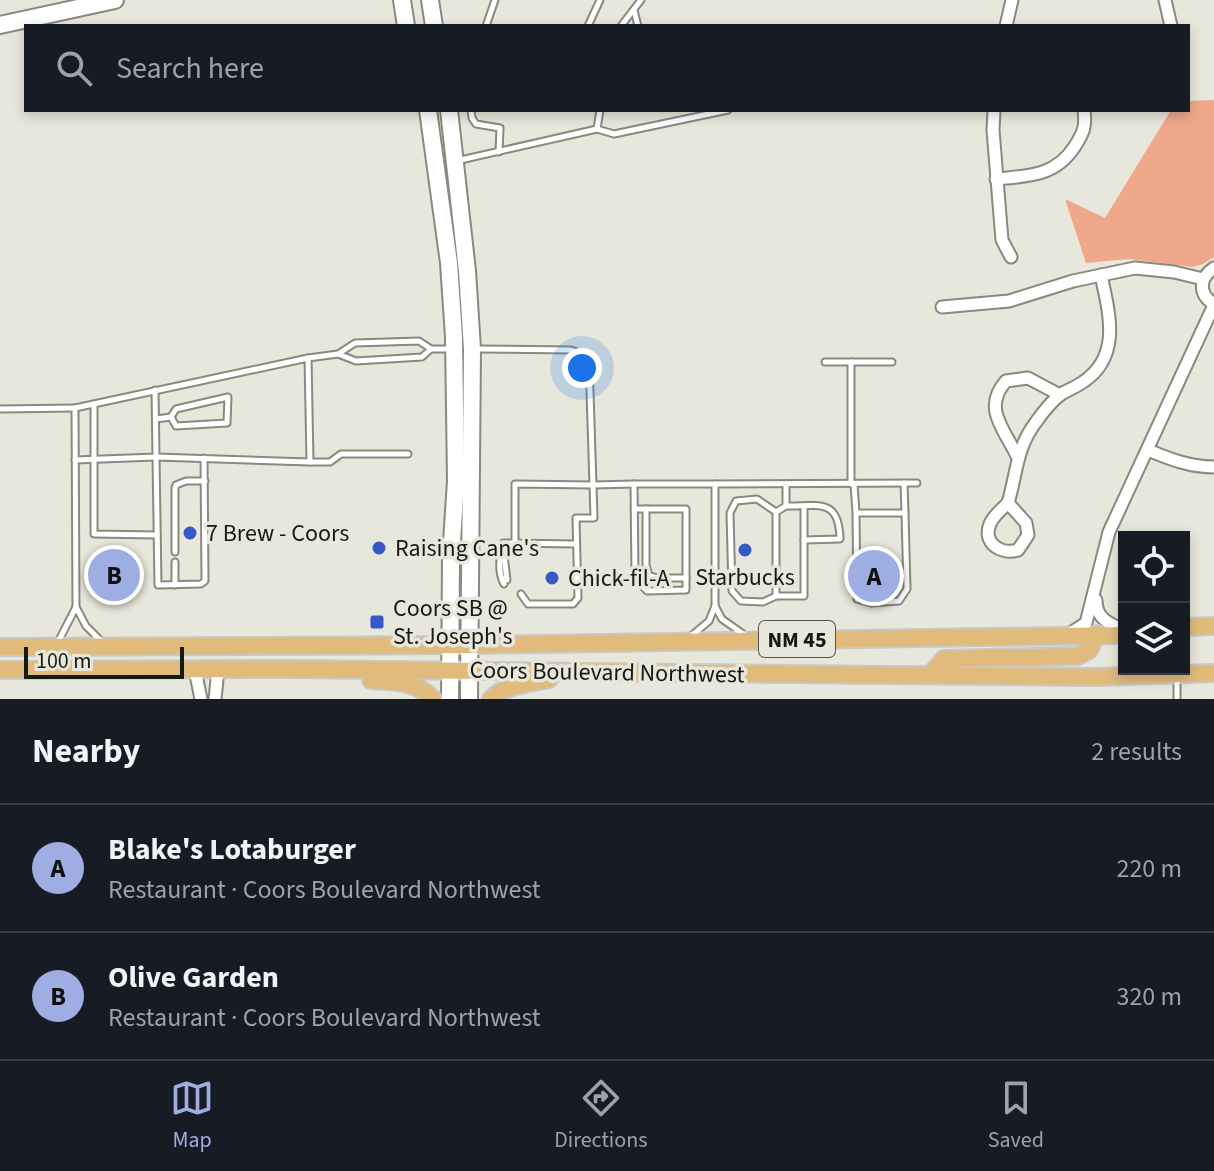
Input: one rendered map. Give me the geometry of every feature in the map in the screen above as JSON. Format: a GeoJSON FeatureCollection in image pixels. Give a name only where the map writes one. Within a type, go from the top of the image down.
{"type":"FeatureCollection","features":[{"type":"Feature","properties":{"kind":"main road"},"geometry":{"type":"LineString","coordinates":[[1190,627],[1214,626]]}},
{"type":"Feature","properties":{"kind":"main road","name":"Coors Boulevard Northwest"},"geometry":{"type":"LineString","coordinates":[[0,647],[469,645],[1097,634],[1118,631]]}},
{"type":"Feature","properties":{"kind":"main road"},"geometry":{"type":"LineString","coordinates":[[930,675],[944,659],[1078,656],[1089,650],[1097,634]]}},
{"type":"Feature","properties":{"kind":"main road"},"geometry":{"type":"LineString","coordinates":[[1190,635],[1214,635]]}},
{"type":"Feature","properties":{"kind":"main road"},"geometry":{"type":"LineString","coordinates":[[288,669],[307,679],[402,682],[420,688],[433,699]]}},
{"type":"Feature","properties":{"kind":"main road","name":"Coors Boulevard Northwest"},"geometry":{"type":"LineString","coordinates":[[0,670],[1136,675]]}},
{"type":"Feature","properties":{"kind":"main road"},"geometry":{"type":"LineString","coordinates":[[491,699],[517,685],[585,672]]}},
{"type":"Feature","properties":{"kind":"main road","name":"Coors Boulevard Northwest"},"geometry":{"type":"LineString","coordinates":[[1190,673],[1214,673]]}},
{"type":"Feature","properties":{"kind":"street"},"geometry":{"type":"LineString","coordinates":[[0,25],[83,4],[115,0]]}},
{"type":"Feature","properties":{"kind":"street"},"geometry":{"type":"LineString","coordinates":[[402,0],[406,24]]}},
{"type":"Feature","properties":{"kind":"street"},"geometry":{"type":"LineString","coordinates":[[430,0],[434,24]]}},
{"type":"Feature","properties":{"kind":"street"},"geometry":{"type":"LineString","coordinates":[[1006,24],[1012,0]]}},
{"type":"Feature","properties":{"kind":"street"},"geometry":{"type":"LineString","coordinates":[[1165,0],[1171,24]]}},
{"type":"Feature","properties":{"kind":"street"},"geometry":{"type":"LineString","coordinates":[[428,112],[449,263],[454,349],[456,481],[451,557],[450,699]]}},
{"type":"Feature","properties":{"kind":"street"},"geometry":{"type":"LineString","coordinates":[[449,112],[467,271],[472,349],[469,699]]}},
{"type":"Feature","properties":{"kind":"street"},"geometry":{"type":"LineString","coordinates":[[994,112],[1002,240],[1011,257]]}},
{"type":"Feature","properties":{"kind":"street"},"geometry":{"type":"LineString","coordinates":[[996,179],[1040,174],[1056,168],[1068,158],[1086,128],[1084,112]]}},
{"type":"Feature","properties":{"kind":"street"},"geometry":{"type":"LineString","coordinates":[[942,307],[1009,301],[1073,281],[1135,268],[1203,279]]}},
{"type":"Feature","properties":{"kind":"street"},"geometry":{"type":"LineString","coordinates":[[1069,634],[1086,623],[1109,532],[1214,305],[1204,296],[1203,279],[1214,268]]}},
{"type":"Feature","properties":{"kind":"street"},"geometry":{"type":"LineString","coordinates":[[1008,503],[1017,456],[1034,424],[1060,395],[1084,382],[1099,368],[1109,349],[1112,327],[1101,275]]}},
{"type":"Feature","properties":{"kind":"street"},"geometry":{"type":"LineString","coordinates":[[454,349],[472,349]]}},
{"type":"Feature","properties":{"kind":"street"},"geometry":{"type":"LineString","coordinates":[[1017,456],[995,414],[993,402],[998,390],[1006,381],[1028,378],[1060,395]]}},
{"type":"Feature","properties":{"kind":"street"},"geometry":{"type":"LineString","coordinates":[[1148,450],[1181,463],[1214,467]]}},
{"type":"Feature","properties":{"kind":"street"},"geometry":{"type":"LineString","coordinates":[[1095,588],[1098,614],[1105,622],[1118,628]]}},
{"type":"Feature","properties":{"kind":"street"},"geometry":{"type":"LineString","coordinates":[[195,670],[201,699]]}},
{"type":"Feature","properties":{"kind":"street"},"geometry":{"type":"LineString","coordinates":[[215,699],[218,670]]}},
{"type":"Feature","properties":{"kind":"lane"},"geometry":{"type":"LineString","coordinates":[[487,24],[495,0]]}},
{"type":"Feature","properties":{"kind":"lane"},"geometry":{"type":"LineString","coordinates":[[589,24],[599,0]]}},
{"type":"Feature","properties":{"kind":"lane"},"geometry":{"type":"LineString","coordinates":[[623,24],[641,0]]}},
{"type":"Feature","properties":{"kind":"lane"},"geometry":{"type":"LineString","coordinates":[[634,9],[638,24]]}},
{"type":"Feature","properties":{"kind":"lane"},"geometry":{"type":"LineString","coordinates":[[471,112],[476,124],[500,128],[499,152]]}},
{"type":"Feature","properties":{"kind":"lane"},"geometry":{"type":"LineString","coordinates":[[597,129],[600,112]]}},
{"type":"Feature","properties":{"kind":"lane"},"geometry":{"type":"LineString","coordinates":[[454,162],[597,129],[614,134],[718,112]]}},
{"type":"Feature","properties":{"kind":"lane"},"geometry":{"type":"LineString","coordinates":[[0,409],[75,408],[338,354],[355,343],[419,341],[431,349],[454,349]]}},
{"type":"Feature","properties":{"kind":"lane"},"geometry":{"type":"LineString","coordinates":[[338,354],[356,361],[422,357],[431,349]]}},
{"type":"Feature","properties":{"kind":"lane"},"geometry":{"type":"LineString","coordinates":[[472,349],[571,350],[586,355],[589,361],[594,518],[576,518],[578,598],[573,604],[528,604],[519,596]]}},
{"type":"Feature","properties":{"kind":"lane"},"geometry":{"type":"LineString","coordinates":[[308,358],[310,462]]}},
{"type":"Feature","properties":{"kind":"lane"},"geometry":{"type":"LineString","coordinates":[[825,362],[892,362]]}},
{"type":"Feature","properties":{"kind":"lane"},"geometry":{"type":"LineString","coordinates":[[851,362],[857,599],[871,603],[899,601],[907,589],[904,483]]}},
{"type":"Feature","properties":{"kind":"lane"},"geometry":{"type":"LineString","coordinates":[[155,390],[158,585],[201,584],[205,581],[204,458]]}},
{"type":"Feature","properties":{"kind":"lane"},"geometry":{"type":"LineString","coordinates":[[228,397],[227,423],[176,426],[171,417],[176,409],[228,397]]}},
{"type":"Feature","properties":{"kind":"lane"},"geometry":{"type":"LineString","coordinates":[[94,404],[94,534],[157,535]]}},
{"type":"Feature","properties":{"kind":"lane"},"geometry":{"type":"LineString","coordinates":[[75,408],[76,607],[86,626],[106,646]]}},
{"type":"Feature","properties":{"kind":"lane"},"geometry":{"type":"LineString","coordinates":[[156,419],[171,417]]}},
{"type":"Feature","properties":{"kind":"lane"},"geometry":{"type":"LineString","coordinates":[[75,460],[156,457],[330,462],[341,454],[408,454]]}},
{"type":"Feature","properties":{"kind":"lane"},"geometry":{"type":"LineString","coordinates":[[175,552],[176,485],[186,481],[205,481]]}},
{"type":"Feature","properties":{"kind":"lane"},"geometry":{"type":"LineString","coordinates":[[515,543],[515,484],[917,483]]}},
{"type":"Feature","properties":{"kind":"lane"},"geometry":{"type":"LineString","coordinates":[[634,484],[634,509],[635,578],[647,591],[686,590],[686,509],[634,509]]}},
{"type":"Feature","properties":{"kind":"lane"},"geometry":{"type":"LineString","coordinates":[[684,641],[709,621],[715,606],[715,484]]}},
{"type":"Feature","properties":{"kind":"lane"},"geometry":{"type":"LineString","coordinates":[[786,484],[786,506]]}},
{"type":"Feature","properties":{"kind":"lane"},"geometry":{"type":"LineString","coordinates":[[776,512],[757,499],[736,501],[730,513],[732,591],[741,601],[763,602],[776,596],[804,596],[804,506]]}},
{"type":"Feature","properties":{"kind":"lane"},"geometry":{"type":"LineString","coordinates":[[776,512],[786,506],[832,510],[839,519],[840,539],[804,540]]}},
{"type":"Feature","properties":{"kind":"lane"},"geometry":{"type":"LineString","coordinates":[[646,509],[646,565],[649,576],[686,578]]}},
{"type":"Feature","properties":{"kind":"lane"},"geometry":{"type":"LineString","coordinates":[[776,512],[776,596]]}},
{"type":"Feature","properties":{"kind":"lane"},"geometry":{"type":"LineString","coordinates":[[856,513],[905,513]]}},
{"type":"Feature","properties":{"kind":"lane"},"geometry":{"type":"LineString","coordinates":[[506,582],[503,545],[576,544]]}},
{"type":"Feature","properties":{"kind":"lane"},"geometry":{"type":"LineString","coordinates":[[175,562],[175,585]]}},
{"type":"Feature","properties":{"kind":"lane"},"geometry":{"type":"LineString","coordinates":[[715,606],[722,619],[754,640]]}},
{"type":"Feature","properties":{"kind":"lane"},"geometry":{"type":"LineString","coordinates":[[56,646],[76,607]]}},
{"type":"Feature","properties":{"kind":"lane"},"geometry":{"type":"LineString","coordinates":[[1177,675],[1177,699]]}},
{"type":"Feature","properties":{"kind":"shaded area"},"geometry":{"type":"Polygon","coordinates":[[[1214,100],[1214,257],[1193,267],[1129,259],[1086,263],[1065,199],[1105,218],[1170,112],[1190,112],[1190,101],[1214,100]]]}},
{"type":"Feature","properties":{"kind":"place","name":"7 Brew - Coors"},"geometry":{"type":"Point","coordinates":[190,533]}},
{"type":"Feature","properties":{"kind":"place","name":"Raising Cane's"},"geometry":{"type":"Point","coordinates":[379,548]}},
{"type":"Feature","properties":{"kind":"place","name":"Starbucks"},"geometry":{"type":"Point","coordinates":[745,550]}},
{"type":"Feature","properties":{"kind":"place","name":"Olive Garden"},"geometry":{"type":"Point","coordinates":[114,575]}},
{"type":"Feature","properties":{"kind":"place","name":"Blake's Lotaburger"},"geometry":{"type":"Point","coordinates":[874,576]}},
{"type":"Feature","properties":{"kind":"place","name":"Chick-fil-A"},"geometry":{"type":"Point","coordinates":[552,578]}},
{"type":"Feature","properties":{"kind":"place","name":"Coors SB @ St. Joseph's"},"geometry":{"type":"Point","coordinates":[377,622]}}]}
